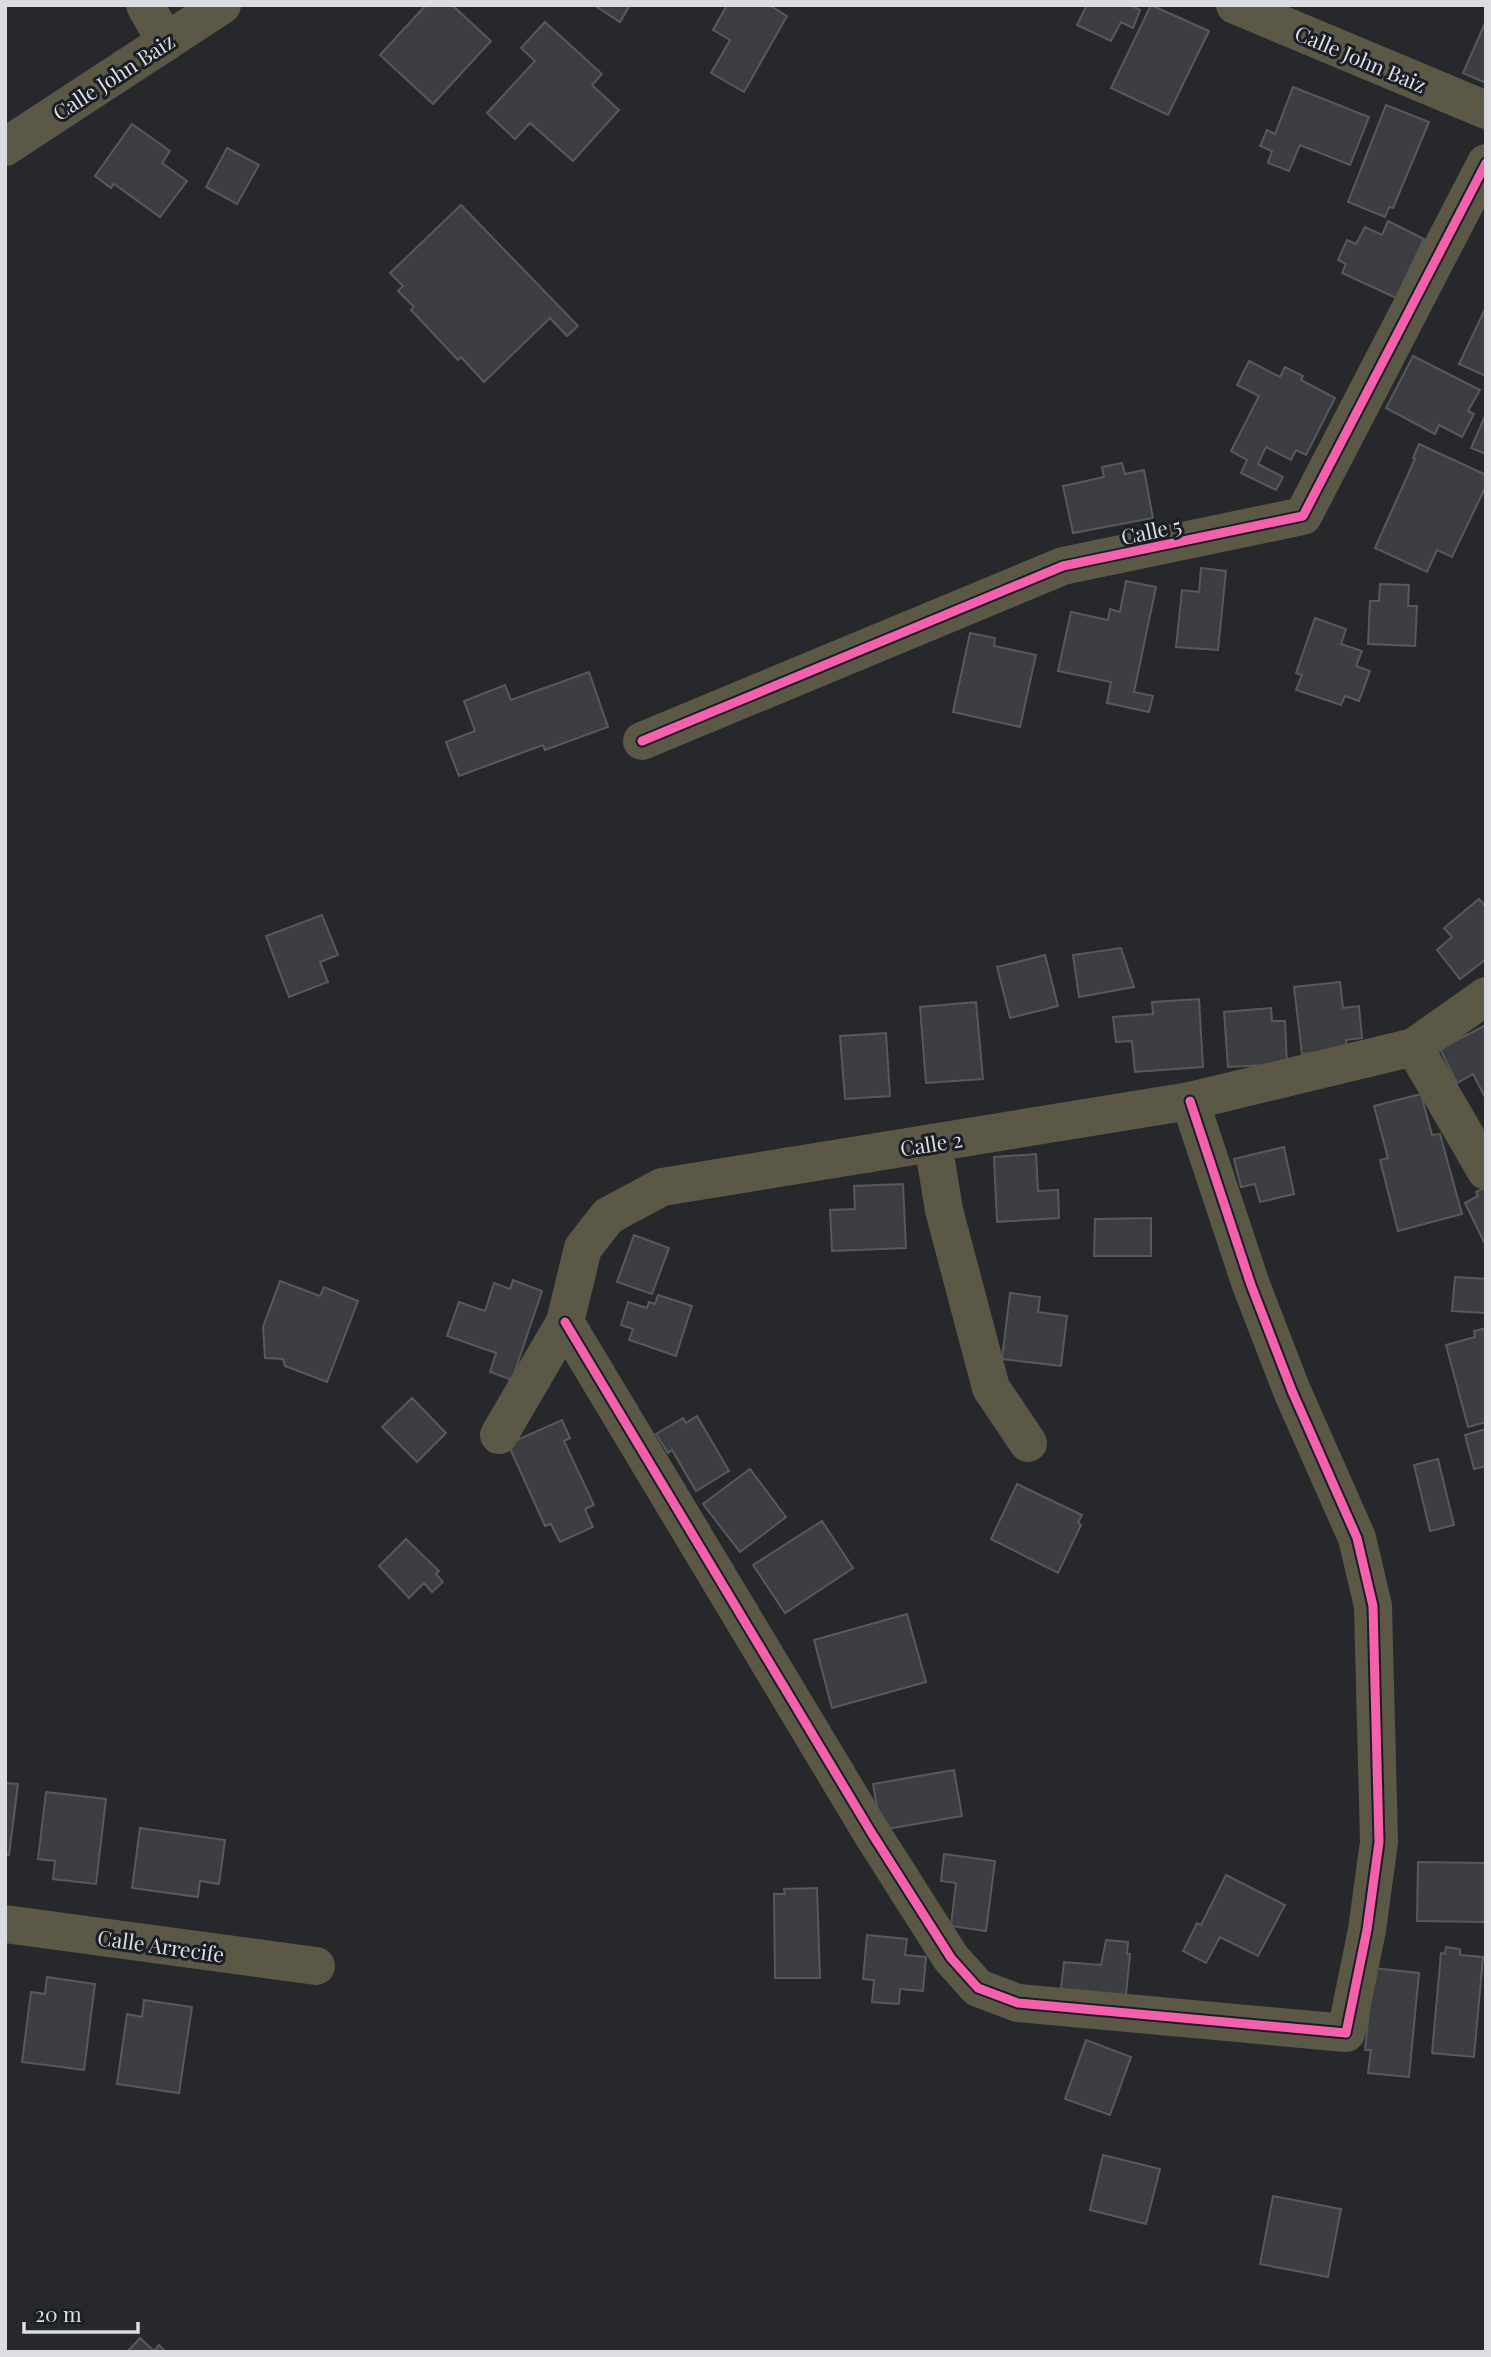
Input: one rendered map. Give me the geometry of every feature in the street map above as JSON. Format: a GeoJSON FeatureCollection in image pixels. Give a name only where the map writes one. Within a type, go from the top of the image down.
{"type":"FeatureCollection","features":[{"type":"Feature","properties":{"kind":"street"},"geometry":{"type":"LineString","coordinates":[[145,5],[166,42]]}},
{"type":"Feature","properties":{"kind":"street","name":"Calle John Baiz"},"geometry":{"type":"LineString","coordinates":[[5,147],[222,5]]}},
{"type":"Feature","properties":{"kind":"street","name":"Calle John Baiz"},"geometry":{"type":"LineString","coordinates":[[1236,5],[1486,110]]}},
{"type":"Feature","properties":{"kind":"street","name":"Calle 5"},"geometry":{"type":"LineString","coordinates":[[642,741],[1063,566],[1303,516],[1486,163]]}},
{"type":"Feature","properties":{"kind":"street","name":"Calle 2"},"geometry":{"type":"LineString","coordinates":[[499,1435],[565,1322],[583,1248],[608,1216],[662,1187],[1190,1101],[1414,1047],[1486,996]]}},
{"type":"Feature","properties":{"kind":"street"},"geometry":{"type":"LineString","coordinates":[[1414,1047],[1486,1171]]}},
{"type":"Feature","properties":{"kind":"street"},"geometry":{"type":"LineString","coordinates":[[565,1322],[871,1832],[951,1958],[978,1988],[1018,2003],[1346,2033],[1367,1930],[1379,1842],[1373,1606],[1357,1538],[1292,1391],[1251,1285],[1190,1101]]}},
{"type":"Feature","properties":{"kind":"street"},"geometry":{"type":"LineString","coordinates":[[933,1143],[944,1210],[991,1388],[1028,1443]]}},
{"type":"Feature","properties":{"kind":"street","name":"Calle Arrecife"},"geometry":{"type":"LineString","coordinates":[[5,1924],[316,1965]]}},
{"type":"Feature","properties":{"kind":"building"},"geometry":{"type":"Polygon","coordinates":[[[426,5],[452,5],[491,41],[433,104],[380,55],[426,5]]]}},
{"type":"Feature","properties":{"kind":"building"},"geometry":{"type":"Polygon","coordinates":[[[594,5],[630,5],[620,22],[594,5]]]}},
{"type":"Feature","properties":{"kind":"building"},"geometry":{"type":"Polygon","coordinates":[[[727,5],[769,5],[787,16],[744,92],[711,73],[730,40],[713,30],[727,5]]]}},
{"type":"Feature","properties":{"kind":"building"},"geometry":{"type":"Polygon","coordinates":[[[1087,5],[1130,5],[1140,10],[1133,28],[1121,22],[1111,41],[1077,25],[1087,5]]]}},
{"type":"Feature","properties":{"kind":"building"},"geometry":{"type":"Polygon","coordinates":[[[1151,5],[1209,31],[1168,115],[1111,88],[1151,5]]]}},
{"type":"Feature","properties":{"kind":"building"},"geometry":{"type":"Polygon","coordinates":[[[1486,21],[1486,83],[1463,73],[1486,21]]]}},
{"type":"Feature","properties":{"kind":"building"},"geometry":{"type":"Polygon","coordinates":[[[545,22],[602,74],[592,85],[619,110],[573,161],[530,123],[515,139],[487,113],[535,61],[521,48],[545,22]]]}},
{"type":"Feature","properties":{"kind":"building"},"geometry":{"type":"Polygon","coordinates":[[[1293,87],[1369,117],[1350,165],[1300,145],[1289,171],[1268,163],[1272,151],[1260,146],[1267,130],[1275,134],[1293,87]]]}},
{"type":"Feature","properties":{"kind":"building"},"geometry":{"type":"Polygon","coordinates":[[[1386,105],[1429,122],[1393,208],[1389,207],[1385,217],[1348,202],[1386,105]]]}},
{"type":"Feature","properties":{"kind":"building"},"geometry":{"type":"Polygon","coordinates":[[[132,124],[170,151],[162,163],[187,181],[160,217],[114,184],[111,188],[95,176],[132,124]]]}},
{"type":"Feature","properties":{"kind":"building"},"geometry":{"type":"Polygon","coordinates":[[[227,148],[259,165],[237,204],[206,187],[227,148]]]}},
{"type":"Feature","properties":{"kind":"building"},"geometry":{"type":"Polygon","coordinates":[[[461,205],[578,326],[567,336],[550,318],[484,382],[461,357],[458,360],[411,310],[414,307],[398,291],[403,286],[390,273],[461,205]]]}},
{"type":"Feature","properties":{"kind":"building"},"geometry":{"type":"Polygon","coordinates":[[[1388,221],[1424,239],[1396,298],[1342,273],[1346,264],[1338,260],[1347,240],[1356,244],[1365,227],[1382,235],[1388,221]]]}},
{"type":"Feature","properties":{"kind":"building"},"geometry":{"type":"Polygon","coordinates":[[[1486,307],[1486,376],[1459,364],[1486,307]]]}},
{"type":"Feature","properties":{"kind":"building"},"geometry":{"type":"Polygon","coordinates":[[[1413,356],[1480,390],[1468,411],[1474,414],[1462,437],[1439,425],[1435,434],[1386,408],[1413,356]]]}},
{"type":"Feature","properties":{"kind":"building"},"geometry":{"type":"Polygon","coordinates":[[[1249,361],[1280,377],[1285,367],[1303,376],[1301,380],[1335,398],[1306,455],[1296,450],[1291,460],[1266,447],[1258,464],[1283,477],[1276,490],[1241,473],[1247,460],[1231,451],[1259,396],[1237,385],[1249,361]]]}},
{"type":"Feature","properties":{"kind":"building"},"geometry":{"type":"Polygon","coordinates":[[[1486,414],[1486,454],[1471,448],[1486,414]]]}},
{"type":"Feature","properties":{"kind":"building"},"geometry":{"type":"Polygon","coordinates":[[[1419,444],[1486,475],[1486,486],[1452,557],[1437,550],[1427,572],[1375,548],[1415,459],[1413,458],[1419,444]]]}},
{"type":"Feature","properties":{"kind":"building"},"geometry":{"type":"Polygon","coordinates":[[[1122,463],[1125,474],[1144,470],[1153,518],[1073,533],[1063,486],[1104,477],[1102,467],[1122,463]]]}},
{"type":"Feature","properties":{"kind":"building"},"geometry":{"type":"Polygon","coordinates":[[[1201,568],[1226,571],[1218,650],[1176,647],[1182,590],[1199,592],[1201,568]]]}},
{"type":"Feature","properties":{"kind":"building"},"geometry":{"type":"Polygon","coordinates":[[[1126,581],[1156,587],[1134,692],[1153,696],[1149,712],[1107,703],[1111,682],[1058,671],[1071,612],[1108,620],[1110,609],[1120,612],[1126,581]]]}},
{"type":"Feature","properties":{"kind":"building"},"geometry":{"type":"Polygon","coordinates":[[[1380,584],[1409,585],[1408,606],[1417,606],[1415,646],[1368,644],[1370,601],[1379,601],[1380,584]]]}},
{"type":"Feature","properties":{"kind":"building"},"geometry":{"type":"Polygon","coordinates":[[[1315,618],[1346,629],[1341,644],[1362,651],[1356,666],[1370,671],[1359,701],[1345,696],[1341,705],[1296,690],[1302,675],[1296,673],[1315,618]]]}},
{"type":"Feature","properties":{"kind":"building"},"geometry":{"type":"Polygon","coordinates":[[[970,633],[995,638],[994,646],[1036,655],[1020,727],[953,712],[970,633]]]}},
{"type":"Feature","properties":{"kind":"building"},"geometry":{"type":"Polygon","coordinates":[[[589,672],[608,727],[545,750],[543,745],[459,776],[446,742],[475,731],[464,701],[505,685],[511,700],[589,672]]]}},
{"type":"Feature","properties":{"kind":"building"},"geometry":{"type":"Polygon","coordinates":[[[1479,899],[1486,907],[1486,961],[1460,979],[1437,950],[1452,937],[1444,928],[1479,899]]]}},
{"type":"Feature","properties":{"kind":"building"},"geometry":{"type":"Polygon","coordinates":[[[322,915],[338,955],[320,962],[328,982],[289,997],[266,936],[322,915]]]}},
{"type":"Feature","properties":{"kind":"building"},"geometry":{"type":"Polygon","coordinates":[[[1121,948],[1134,987],[1079,997],[1073,955],[1121,948]]]}},
{"type":"Feature","properties":{"kind":"building"},"geometry":{"type":"Polygon","coordinates":[[[1045,955],[1058,1006],[1010,1018],[997,967],[1045,955]]]}},
{"type":"Feature","properties":{"kind":"building"},"geometry":{"type":"Polygon","coordinates":[[[1340,982],[1343,1008],[1359,1006],[1362,1038],[1346,1040],[1347,1049],[1302,1054],[1294,987],[1340,982]]]}},
{"type":"Feature","properties":{"kind":"building"},"geometry":{"type":"Polygon","coordinates":[[[1199,999],[1203,1067],[1135,1072],[1132,1041],[1116,1042],[1113,1017],[1153,1014],[1152,1002],[1199,999]]]}},
{"type":"Feature","properties":{"kind":"building"},"geometry":{"type":"Polygon","coordinates":[[[976,1002],[983,1079],[926,1083],[920,1007],[976,1002]]]}},
{"type":"Feature","properties":{"kind":"building"},"geometry":{"type":"Polygon","coordinates":[[[1271,1008],[1272,1021],[1285,1021],[1287,1064],[1228,1067],[1224,1012],[1271,1008]]]}},
{"type":"Feature","properties":{"kind":"building"},"geometry":{"type":"Polygon","coordinates":[[[1486,1025],[1486,1099],[1473,1074],[1457,1083],[1440,1049],[1486,1025]]]}},
{"type":"Feature","properties":{"kind":"building"},"geometry":{"type":"Polygon","coordinates":[[[886,1033],[890,1096],[845,1099],[840,1036],[886,1033]]]}},
{"type":"Feature","properties":{"kind":"building"},"geometry":{"type":"Polygon","coordinates":[[[1421,1094],[1432,1135],[1440,1134],[1462,1214],[1398,1231],[1380,1160],[1388,1158],[1374,1106],[1421,1094]]]}},
{"type":"Feature","properties":{"kind":"building"},"geometry":{"type":"Polygon","coordinates":[[[1284,1147],[1294,1194],[1260,1202],[1255,1184],[1241,1187],[1234,1159],[1284,1147]]]}},
{"type":"Feature","properties":{"kind":"building"},"geometry":{"type":"Polygon","coordinates":[[[1036,1154],[1038,1191],[1058,1190],[1059,1218],[997,1222],[994,1157],[1036,1154]]]}},
{"type":"Feature","properties":{"kind":"building"},"geometry":{"type":"Polygon","coordinates":[[[903,1184],[906,1248],[832,1251],[830,1210],[855,1209],[854,1186],[903,1184]]]}},
{"type":"Feature","properties":{"kind":"building"},"geometry":{"type":"Polygon","coordinates":[[[1486,1187],[1486,1246],[1465,1203],[1478,1196],[1476,1192],[1486,1187]]]}},
{"type":"Feature","properties":{"kind":"building"},"geometry":{"type":"Polygon","coordinates":[[[1151,1218],[1151,1256],[1094,1256],[1095,1219],[1151,1218]]]}},
{"type":"Feature","properties":{"kind":"building"},"geometry":{"type":"Polygon","coordinates":[[[634,1235],[669,1248],[652,1294],[617,1282],[634,1235]]]}},
{"type":"Feature","properties":{"kind":"building"},"geometry":{"type":"Polygon","coordinates":[[[1455,1277],[1486,1279],[1486,1313],[1452,1311],[1455,1277]]]}},
{"type":"Feature","properties":{"kind":"building"},"geometry":{"type":"Polygon","coordinates":[[[513,1280],[542,1291],[512,1380],[490,1372],[496,1353],[447,1336],[459,1302],[485,1311],[494,1283],[510,1289],[513,1280]]]}},
{"type":"Feature","properties":{"kind":"building"},"geometry":{"type":"Polygon","coordinates":[[[280,1281],[320,1296],[324,1287],[358,1301],[327,1382],[285,1366],[283,1359],[265,1358],[263,1327],[280,1281]]]}},
{"type":"Feature","properties":{"kind":"building"},"geometry":{"type":"Polygon","coordinates":[[[1010,1293],[1040,1297],[1038,1312],[1067,1316],[1061,1366],[1002,1359],[1010,1293]]]}},
{"type":"Feature","properties":{"kind":"building"},"geometry":{"type":"Polygon","coordinates":[[[658,1295],[692,1306],[676,1356],[629,1340],[633,1329],[621,1325],[628,1302],[647,1308],[649,1302],[655,1304],[658,1295]]]}},
{"type":"Feature","properties":{"kind":"building"},"geometry":{"type":"Polygon","coordinates":[[[1486,1328],[1486,1422],[1468,1427],[1446,1345],[1475,1337],[1474,1331],[1486,1328]]]}},
{"type":"Feature","properties":{"kind":"building"},"geometry":{"type":"Polygon","coordinates":[[[412,1398],[446,1433],[417,1462],[382,1427],[412,1398]]]}},
{"type":"Feature","properties":{"kind":"building"},"geometry":{"type":"Polygon","coordinates":[[[697,1416],[729,1471],[696,1491],[672,1450],[668,1453],[656,1434],[683,1418],[686,1423],[697,1416]]]}},
{"type":"Feature","properties":{"kind":"building"},"geometry":{"type":"Polygon","coordinates":[[[562,1420],[570,1438],[564,1441],[594,1505],[585,1509],[593,1527],[560,1542],[551,1524],[545,1526],[508,1444],[562,1420]]]}},
{"type":"Feature","properties":{"kind":"building"},"geometry":{"type":"Polygon","coordinates":[[[1486,1429],[1486,1466],[1474,1469],[1465,1435],[1486,1429]]]}},
{"type":"Feature","properties":{"kind":"building"},"geometry":{"type":"Polygon","coordinates":[[[1438,1459],[1454,1525],[1430,1531],[1414,1465],[1438,1459]]]}},
{"type":"Feature","properties":{"kind":"building"},"geometry":{"type":"Polygon","coordinates":[[[750,1469],[786,1517],[740,1552],[703,1504],[750,1469]]]}},
{"type":"Feature","properties":{"kind":"building"},"geometry":{"type":"Polygon","coordinates":[[[1017,1484],[1082,1515],[1078,1523],[1081,1525],[1058,1573],[991,1539],[1017,1484]]]}},
{"type":"Feature","properties":{"kind":"building"},"geometry":{"type":"Polygon","coordinates":[[[822,1521],[853,1568],[785,1613],[753,1565],[822,1521]]]}},
{"type":"Feature","properties":{"kind":"building"},"geometry":{"type":"Polygon","coordinates":[[[406,1539],[439,1571],[436,1574],[443,1582],[432,1592],[424,1583],[409,1598],[379,1566],[406,1539]]]}},
{"type":"Feature","properties":{"kind":"building"},"geometry":{"type":"Polygon","coordinates":[[[907,1614],[926,1682],[832,1708],[814,1640],[907,1614]]]}},
{"type":"Feature","properties":{"kind":"building"},"geometry":{"type":"Polygon","coordinates":[[[954,1770],[962,1816],[881,1830],[873,1784],[954,1770]]]}},
{"type":"Feature","properties":{"kind":"building"},"geometry":{"type":"Polygon","coordinates":[[[5,1783],[18,1784],[9,1855],[5,1854],[5,1783]]]}},
{"type":"Feature","properties":{"kind":"building"},"geometry":{"type":"Polygon","coordinates":[[[46,1792],[106,1799],[96,1884],[53,1879],[55,1861],[38,1859],[46,1792]]]}},
{"type":"Feature","properties":{"kind":"building"},"geometry":{"type":"Polygon","coordinates":[[[140,1828],[225,1840],[219,1884],[200,1881],[198,1897],[132,1888],[140,1828]]]}},
{"type":"Feature","properties":{"kind":"building"},"geometry":{"type":"Polygon","coordinates":[[[944,1854],[995,1861],[986,1931],[951,1926],[956,1883],[941,1881],[944,1854]]]}},
{"type":"Feature","properties":{"kind":"building"},"geometry":{"type":"Polygon","coordinates":[[[1418,1862],[1486,1863],[1486,1922],[1417,1921],[1418,1862]]]}},
{"type":"Feature","properties":{"kind":"building"},"geometry":{"type":"Polygon","coordinates":[[[1226,1875],[1285,1905],[1258,1956],[1220,1937],[1206,1963],[1183,1951],[1197,1923],[1201,1925],[1226,1875]]]}},
{"type":"Feature","properties":{"kind":"building"},"geometry":{"type":"Polygon","coordinates":[[[817,1888],[820,1978],[775,1978],[774,1894],[785,1894],[784,1889],[817,1888]]]}},
{"type":"Feature","properties":{"kind":"building"},"geometry":{"type":"Polygon","coordinates":[[[867,1935],[907,1939],[905,1955],[926,1957],[923,1991],[900,1989],[899,2004],[872,2002],[874,1980],[863,1979],[867,1935]]]}},
{"type":"Feature","properties":{"kind":"building"},"geometry":{"type":"Polygon","coordinates":[[[1106,1940],[1128,1942],[1127,1954],[1130,1954],[1125,2005],[1060,1998],[1064,1962],[1101,1965],[1106,1940]]]}},
{"type":"Feature","properties":{"kind":"building"},"geometry":{"type":"Polygon","coordinates":[[[1446,1947],[1460,1949],[1460,1955],[1483,1957],[1474,2057],[1432,2053],[1441,1953],[1445,1954],[1446,1947]]]}},
{"type":"Feature","properties":{"kind":"building"},"geometry":{"type":"Polygon","coordinates":[[[1373,1968],[1419,1973],[1409,2077],[1368,2073],[1371,2050],[1365,2050],[1373,1968]]]}},
{"type":"Feature","properties":{"kind":"building"},"geometry":{"type":"Polygon","coordinates":[[[47,1977],[95,1984],[84,2070],[22,2062],[31,1992],[45,1994],[47,1977]]]}},
{"type":"Feature","properties":{"kind":"building"},"geometry":{"type":"Polygon","coordinates":[[[144,2000],[192,2007],[179,2093],[117,2084],[127,2014],[142,2017],[144,2000]]]}},
{"type":"Feature","properties":{"kind":"building"},"geometry":{"type":"Polygon","coordinates":[[[1086,2040],[1131,2057],[1110,2115],[1065,2099],[1086,2040]]]}},
{"type":"Feature","properties":{"kind":"building"},"geometry":{"type":"Polygon","coordinates":[[[1103,2155],[1160,2169],[1146,2224],[1090,2210],[1103,2155]]]}},
{"type":"Feature","properties":{"kind":"building"},"geometry":{"type":"Polygon","coordinates":[[[1273,2196],[1341,2209],[1328,2277],[1260,2264],[1273,2196]]]}},
{"type":"Feature","properties":{"kind":"building"},"geometry":{"type":"Polygon","coordinates":[[[140,2338],[154,2351],[159,2345],[166,2352],[127,2352],[140,2338]]]}},
{"type":"Feature","properties":{"kind":"cycle path"},"geometry":{"type":"LineString","coordinates":[[642,741],[1063,566],[1303,516],[1486,163]]}},
{"type":"Feature","properties":{"kind":"cycle path"},"geometry":{"type":"LineString","coordinates":[[565,1322],[871,1832],[951,1958],[978,1988],[1018,2003],[1346,2033],[1367,1930],[1379,1842],[1373,1606],[1357,1538],[1292,1391],[1251,1285],[1190,1101]]}}]}
